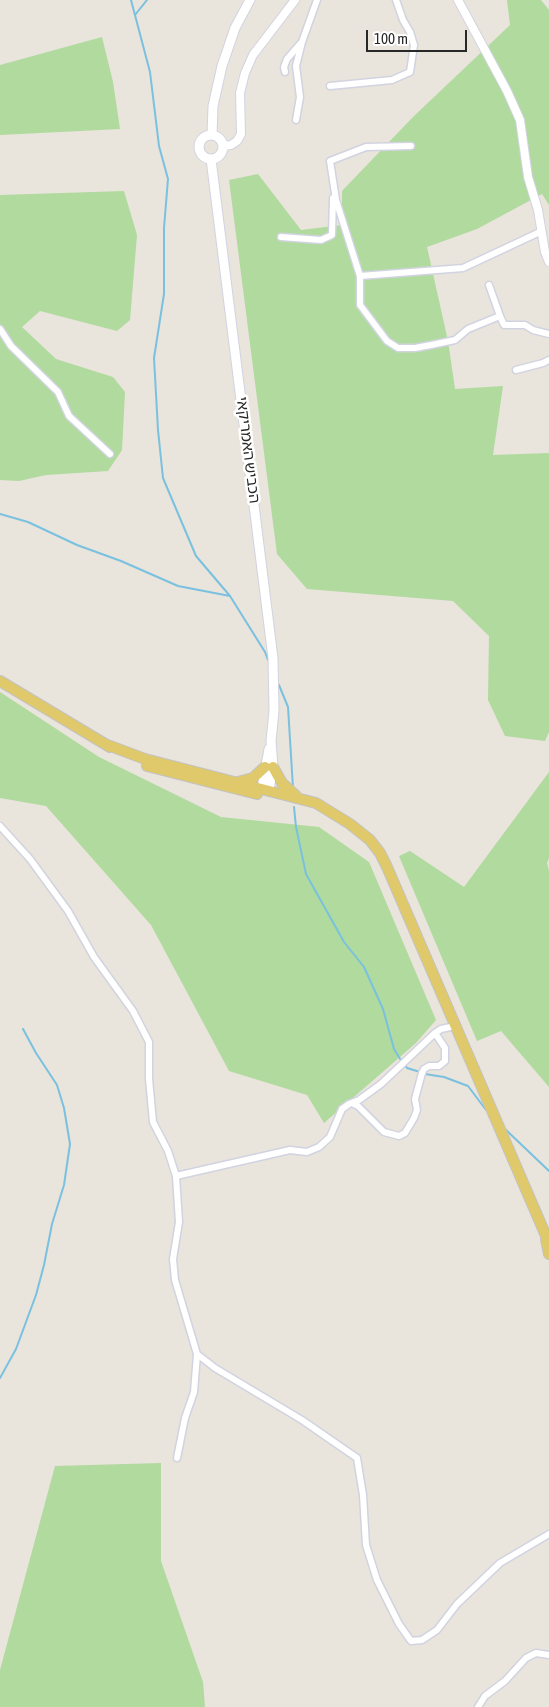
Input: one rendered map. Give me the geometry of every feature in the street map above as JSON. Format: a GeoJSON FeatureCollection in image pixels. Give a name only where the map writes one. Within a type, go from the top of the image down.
{"type":"FeatureCollection","features":[{"type":"Feature","properties":{"kind":"main road"},"geometry":{"type":"LineString","coordinates":[[212,136],[213,106],[222,66],[235,28],[250,0]]}},
{"type":"Feature","properties":{"kind":"main road"},"geometry":{"type":"LineString","coordinates":[[212,136],[220,139],[223,146],[220,155],[211,159],[203,155],[200,147],[203,139],[212,136]]}},
{"type":"Feature","properties":{"kind":"main road","name":"הכביש האמריקאי"},"geometry":{"type":"LineString","coordinates":[[211,159],[270,630],[274,686],[269,767],[265,792]]}},
{"type":"Feature","properties":{"kind":"main road"},"geometry":{"type":"LineString","coordinates":[[0,681],[136,762],[186,777],[316,803],[340,817],[370,840],[380,853],[548,1241],[549,1254]]}},
{"type":"Feature","properties":{"kind":"main road"},"geometry":{"type":"LineString","coordinates":[[105,744],[145,759],[238,782],[340,817]]}},
{"type":"Feature","properties":{"kind":"main road"},"geometry":{"type":"LineString","coordinates":[[238,782],[253,778],[269,767],[287,788],[301,799]]}},
{"type":"Feature","properties":{"kind":"street"},"geometry":{"type":"LineString","coordinates":[[223,146],[231,145],[237,141],[241,134],[240,94],[245,73],[253,55],[295,0]]}},
{"type":"Feature","properties":{"kind":"street"},"geometry":{"type":"LineString","coordinates":[[296,120],[300,97],[296,66],[302,42],[317,0]]}},
{"type":"Feature","properties":{"kind":"street"},"geometry":{"type":"LineString","coordinates":[[330,86],[392,80],[410,72],[414,57],[414,45],[410,32],[398,10],[396,0]]}},
{"type":"Feature","properties":{"kind":"street"},"geometry":{"type":"LineString","coordinates":[[458,0],[507,91],[520,120],[528,177],[538,210],[549,262]]}},
{"type":"Feature","properties":{"kind":"street"},"geometry":{"type":"LineString","coordinates":[[285,72],[284,67],[287,59],[302,42]]}},
{"type":"Feature","properties":{"kind":"street"},"geometry":{"type":"LineString","coordinates":[[411,146],[366,147],[330,161],[336,196],[360,276],[360,305],[387,341],[398,348],[415,348],[455,340],[468,329],[500,316]]}},
{"type":"Feature","properties":{"kind":"street"},"geometry":{"type":"LineString","coordinates":[[281,237],[321,240],[332,235],[333,196],[336,196]]}},
{"type":"Feature","properties":{"kind":"street"},"geometry":{"type":"LineString","coordinates":[[360,276],[463,268],[542,231]]}},
{"type":"Feature","properties":{"kind":"street"},"geometry":{"type":"LineString","coordinates":[[489,285],[504,326],[525,325],[533,330],[549,334]]}},
{"type":"Feature","properties":{"kind":"street"},"geometry":{"type":"LineString","coordinates":[[0,329],[11,346],[58,392],[69,416],[110,454]]}},
{"type":"Feature","properties":{"kind":"street"},"geometry":{"type":"LineString","coordinates":[[516,370],[549,360]]}},
{"type":"Feature","properties":{"kind":"street"},"geometry":{"type":"LineString","coordinates":[[0,826],[30,859],[68,911],[94,956],[133,1011],[149,1042],[149,1079],[153,1122],[168,1151],[176,1176],[180,1222],[173,1259],[175,1280],[197,1354],[194,1392],[185,1418],[177,1458]]}},
{"type":"Feature","properties":{"kind":"street"},"geometry":{"type":"LineString","coordinates":[[176,1176],[290,1150],[307,1152],[320,1147],[330,1137],[342,1109],[359,1100],[381,1084],[435,1033],[441,1029],[455,1026]]}},
{"type":"Feature","properties":{"kind":"street"},"geometry":{"type":"LineString","coordinates":[[352,1103],[358,1106],[384,1132],[399,1136],[405,1133],[417,1110],[415,1100],[419,1079],[424,1069],[430,1066],[439,1066],[445,1062],[444,1048],[435,1033]]}},
{"type":"Feature","properties":{"kind":"street"},"geometry":{"type":"LineString","coordinates":[[197,1354],[216,1368],[302,1420],[356,1458],[363,1495],[366,1545],[377,1580],[399,1624],[411,1641],[422,1640],[437,1630],[457,1604],[500,1563],[549,1534]]}},
{"type":"Feature","properties":{"kind":"street"},"geometry":{"type":"LineString","coordinates":[[478,1707],[485,1696],[505,1681],[526,1658],[536,1653],[549,1655]]}},
{"type":"Feature","properties":{"kind":"green space"},"geometry":{"type":"Polygon","coordinates":[[[507,0],[541,0],[549,10],[549,205],[542,194],[477,229],[427,247],[448,341],[455,389],[503,386],[493,455],[549,453],[549,732],[545,741],[505,736],[488,700],[489,636],[453,601],[307,589],[277,554],[229,180],[258,174],[301,230],[342,225],[342,191],[413,117],[510,25],[507,0]]]}},
{"type":"Feature","properties":{"kind":"green space"},"geometry":{"type":"Polygon","coordinates":[[[102,37],[113,82],[120,129],[0,135],[0,65],[102,37]]]}},
{"type":"Feature","properties":{"kind":"green space"},"geometry":{"type":"Polygon","coordinates":[[[124,191],[137,235],[130,320],[117,331],[40,311],[22,327],[56,359],[113,377],[125,392],[122,450],[108,471],[46,475],[19,481],[0,480],[0,195],[124,191]]]}},
{"type":"Feature","properties":{"kind":"green space"},"geometry":{"type":"Polygon","coordinates":[[[0,692],[99,757],[221,817],[319,827],[369,862],[436,1020],[416,1043],[324,1123],[307,1095],[229,1071],[151,925],[46,806],[0,798],[0,692]]]}},
{"type":"Feature","properties":{"kind":"green space"},"geometry":{"type":"Polygon","coordinates":[[[549,772],[549,858],[547,863],[549,871],[549,1087],[501,1031],[477,1041],[399,856],[410,851],[464,887],[549,772]]]}},
{"type":"Feature","properties":{"kind":"green space"},"geometry":{"type":"Polygon","coordinates":[[[161,1463],[161,1561],[203,1682],[205,1707],[0,1707],[0,1670],[55,1466],[161,1463]]]}},
{"type":"Feature","properties":{"kind":"waterway"},"geometry":{"type":"LineString","coordinates":[[131,0],[150,72],[159,146],[168,179],[164,228],[164,294],[154,358],[163,478],[196,556],[230,596],[265,652],[268,660]]}},
{"type":"Feature","properties":{"kind":"waterway"},"geometry":{"type":"LineString","coordinates":[[135,15],[147,0]]}},
{"type":"Feature","properties":{"kind":"waterway"},"geometry":{"type":"LineString","coordinates":[[0,514],[28,522],[77,545],[121,561],[178,586],[230,596]]}},
{"type":"Feature","properties":{"kind":"waterway"},"geometry":{"type":"LineString","coordinates":[[279,685],[288,707],[293,788]]}},
{"type":"Feature","properties":{"kind":"waterway"},"geometry":{"type":"LineString","coordinates":[[294,807],[296,827],[306,874],[344,942],[364,967],[383,1009],[394,1049],[402,1062]]}},
{"type":"Feature","properties":{"kind":"waterway"},"geometry":{"type":"LineString","coordinates":[[0,1378],[16,1349],[36,1295],[52,1224],[64,1185],[70,1144],[64,1108],[57,1085],[23,1029]]}},
{"type":"Feature","properties":{"kind":"waterway"},"geometry":{"type":"LineString","coordinates":[[405,1065],[407,1068],[420,1072]]}},
{"type":"Feature","properties":{"kind":"waterway"},"geometry":{"type":"LineString","coordinates":[[425,1074],[444,1077],[468,1086],[486,1110]]}},
{"type":"Feature","properties":{"kind":"waterway"},"geometry":{"type":"LineString","coordinates":[[505,1129],[549,1171]]}}]}
